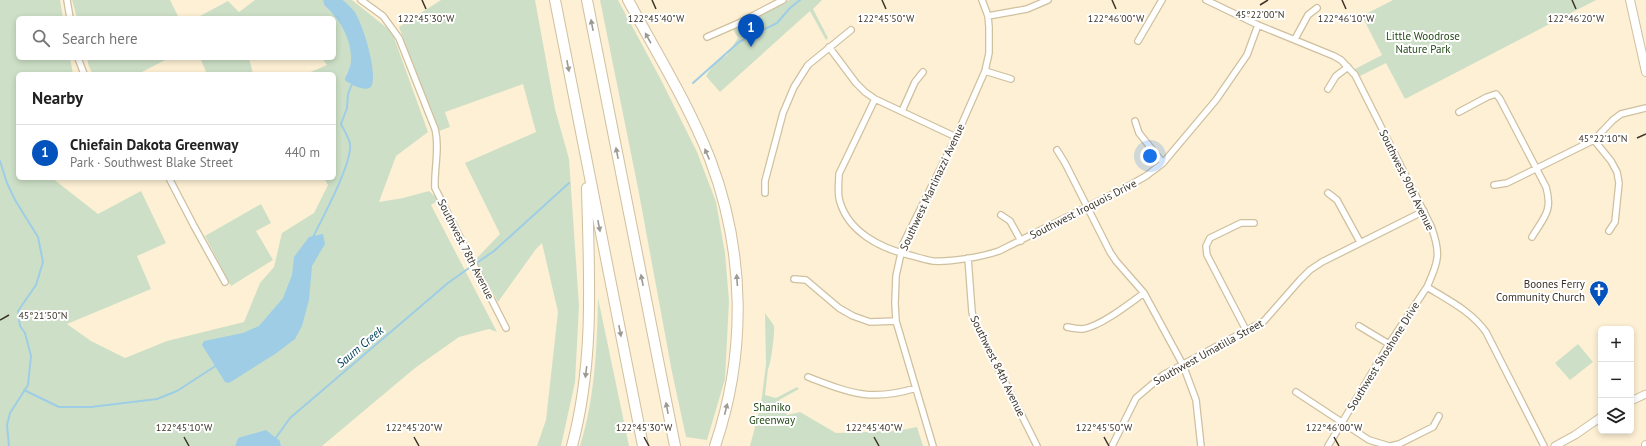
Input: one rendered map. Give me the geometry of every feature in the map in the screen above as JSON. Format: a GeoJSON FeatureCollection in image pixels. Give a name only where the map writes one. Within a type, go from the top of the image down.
{"type":"FeatureCollection","features":[{"type":"Feature","properties":{"kind":"highway"},"geometry":{"type":"LineString","coordinates":[[555,0],[643,446]]}},
{"type":"Feature","properties":{"kind":"highway"},"geometry":{"type":"LineString","coordinates":[[587,0],[675,446]]}},
{"type":"Feature","properties":{"kind":"highway"},"geometry":{"type":"LineString","coordinates":[[628,0],[700,137],[718,183],[729,222],[737,275],[737,344],[729,398],[715,446]]}},
{"type":"Feature","properties":{"kind":"highway"},"geometry":{"type":"LineString","coordinates":[[572,446],[580,410],[588,352],[590,314],[587,160]]}},
{"type":"Feature","properties":{"kind":"main road"},"geometry":{"type":"LineString","coordinates":[[1630,0],[1646,72]]}},
{"type":"Feature","properties":{"kind":"street"},"geometry":{"type":"LineString","coordinates":[[67,0],[70,16]]}},
{"type":"Feature","properties":{"kind":"street","name":"Southwest 78th Avenue"},"geometry":{"type":"LineString","coordinates":[[361,0],[383,16],[399,38],[438,140],[435,188],[506,328]]}},
{"type":"Feature","properties":{"kind":"street"},"geometry":{"type":"LineString","coordinates":[[707,37],[739,23],[783,0]]}},
{"type":"Feature","properties":{"kind":"street","name":"Southwest Martinazzi Avenue"},"geometry":{"type":"LineString","coordinates":[[933,446],[896,321],[895,290],[900,253],[956,137],[985,71],[989,53],[989,27],[988,16],[982,0]]}},
{"type":"Feature","properties":{"kind":"street"},"geometry":{"type":"LineString","coordinates":[[988,16],[1027,9],[1048,0]]}},
{"type":"Feature","properties":{"kind":"street"},"geometry":{"type":"LineString","coordinates":[[1138,41],[1162,0]]}},
{"type":"Feature","properties":{"kind":"street","name":"Southwest 90th Avenue"},"geometry":{"type":"LineString","coordinates":[[1206,0],[1258,25],[1338,58],[1348,67],[1354,75],[1424,211],[1436,241],[1438,254],[1436,266],[1427,287]]}},
{"type":"Feature","properties":{"kind":"street"},"geometry":{"type":"LineString","coordinates":[[1295,39],[1308,15],[1317,8]]}},
{"type":"Feature","properties":{"kind":"street","name":"Southwest Iroquois Drive"},"geometry":{"type":"LineString","coordinates":[[875,99],[839,174],[838,188],[840,202],[847,216],[856,228],[869,239],[883,247],[900,253],[933,261],[985,256],[1021,241],[1087,206],[1125,188],[1146,176],[1163,163],[1216,100],[1247,55],[1258,25]]}},
{"type":"Feature","properties":{"kind":"street"},"geometry":{"type":"LineString","coordinates":[[765,193],[765,181],[783,113],[794,87],[808,65],[850,30]]}},
{"type":"Feature","properties":{"kind":"street"},"geometry":{"type":"LineString","coordinates":[[829,47],[856,83],[865,92],[875,99],[956,137]]}},
{"type":"Feature","properties":{"kind":"street"},"geometry":{"type":"LineString","coordinates":[[79,60],[83,72]]}},
{"type":"Feature","properties":{"kind":"street"},"geometry":{"type":"LineString","coordinates":[[1328,89],[1336,76],[1348,67]]}},
{"type":"Feature","properties":{"kind":"street"},"geometry":{"type":"LineString","coordinates":[[985,71],[1011,79]]}},
{"type":"Feature","properties":{"kind":"street"},"geometry":{"type":"LineString","coordinates":[[902,111],[915,82],[922,72]]}},
{"type":"Feature","properties":{"kind":"street"},"geometry":{"type":"LineString","coordinates":[[1459,112],[1487,97],[1496,94],[1500,99],[1546,187],[1549,199],[1549,209],[1532,237]]}},
{"type":"Feature","properties":{"kind":"street"},"geometry":{"type":"LineString","coordinates":[[1494,185],[1507,183],[1594,140],[1613,120],[1621,114],[1646,108]]}},
{"type":"Feature","properties":{"kind":"street"},"geometry":{"type":"LineString","coordinates":[[1135,121],[1139,134],[1163,163]]}},
{"type":"Feature","properties":{"kind":"street"},"geometry":{"type":"LineString","coordinates":[[1594,140],[1611,161],[1617,172],[1619,183],[1615,222],[1609,231]]}},
{"type":"Feature","properties":{"kind":"street"},"geometry":{"type":"LineString","coordinates":[[1057,150],[1065,162],[1116,261],[1144,293],[1183,365],[1196,400],[1201,446]]}},
{"type":"Feature","properties":{"kind":"street"},"geometry":{"type":"LineString","coordinates":[[170,180],[225,282]]}},
{"type":"Feature","properties":{"kind":"street"},"geometry":{"type":"LineString","coordinates":[[1328,193],[1337,200],[1360,242]]}},
{"type":"Feature","properties":{"kind":"street","name":"Southwest Umatilla Street"},"geometry":{"type":"LineString","coordinates":[[1112,446],[1136,398],[1164,375],[1247,332],[1264,321],[1310,270],[1322,262],[1424,211]]}},
{"type":"Feature","properties":{"kind":"street","name":"Southwest Iroquois Drive"},"geometry":{"type":"LineString","coordinates":[[1001,215],[1010,221],[1021,241]]}},
{"type":"Feature","properties":{"kind":"street"},"geometry":{"type":"LineString","coordinates":[[1247,332],[1207,255],[1206,246],[1210,238],[1241,223],[1254,223]]}},
{"type":"Feature","properties":{"kind":"street","name":"Southwest 84th Avenue"},"geometry":{"type":"LineString","coordinates":[[968,258],[972,312],[974,320],[1037,446]]}},
{"type":"Feature","properties":{"kind":"street"},"geometry":{"type":"LineString","coordinates":[[794,279],[806,280],[839,308],[853,316],[870,322],[896,321]]}},
{"type":"Feature","properties":{"kind":"street"},"geometry":{"type":"LineString","coordinates":[[1427,287],[1470,314],[1486,332],[1544,446]]}},
{"type":"Feature","properties":{"kind":"street","name":"Southwest Shoshone Drive"},"geometry":{"type":"LineString","coordinates":[[1328,446],[1389,344],[1427,287]]}},
{"type":"Feature","properties":{"kind":"street"},"geometry":{"type":"LineString","coordinates":[[1067,327],[1083,329],[1101,322],[1124,308],[1144,293]]}},
{"type":"Feature","properties":{"kind":"street"},"geometry":{"type":"LineString","coordinates":[[1359,326],[1389,344]]}},
{"type":"Feature","properties":{"kind":"street"},"geometry":{"type":"LineString","coordinates":[[808,378],[842,390],[866,395],[896,394],[916,388]]}},
{"type":"Feature","properties":{"kind":"street"},"geometry":{"type":"LineString","coordinates":[[1296,392],[1369,440],[1390,446],[1399,444],[1433,427],[1439,416]]}},
{"type":"Feature","properties":{"kind":"street"},"geometry":{"type":"LineString","coordinates":[[1634,400],[1646,394]]}},
{"type":"Feature","properties":{"kind":"street"},"geometry":{"type":"LineString","coordinates":[[1555,446],[1598,419]]}},
{"type":"Feature","properties":{"kind":"green space"},"geometry":{"type":"Polygon","coordinates":[[[0,0],[60,0],[63,16],[16,16],[16,60],[70,60],[73,72],[16,72],[16,180],[55,180],[98,214],[141,191],[166,243],[137,256],[151,289],[67,324],[91,341],[125,358],[167,341],[244,322],[260,283],[274,267],[282,233],[314,213],[328,185],[325,180],[336,180],[336,72],[311,72],[327,65],[323,60],[336,60],[336,18],[343,27],[351,47],[352,56],[350,66],[346,74],[351,85],[354,11],[343,0],[352,0],[392,32],[428,132],[396,156],[379,202],[403,198],[429,191],[439,200],[431,205],[497,332],[489,329],[459,337],[415,368],[322,446],[281,446],[280,441],[238,438],[235,446],[0,446],[0,0]]]}},
{"type":"Feature","properties":{"kind":"green space"},"geometry":{"type":"Polygon","coordinates":[[[72,0],[170,0],[178,16],[76,16],[72,0]]]}},
{"type":"Feature","properties":{"kind":"green space"},"geometry":{"type":"Polygon","coordinates":[[[255,0],[323,0],[324,5],[334,16],[200,16],[228,1],[239,12],[255,0]]]}},
{"type":"Feature","properties":{"kind":"green space"},"geometry":{"type":"Polygon","coordinates":[[[441,0],[535,0],[555,109],[569,159],[579,306],[575,382],[561,446],[537,446],[546,420],[558,312],[542,243],[536,249],[498,302],[475,260],[500,234],[465,163],[536,132],[523,84],[445,112],[450,127],[439,131],[399,27],[441,0]]]}},
{"type":"Feature","properties":{"kind":"green space"},"geometry":{"type":"Polygon","coordinates":[[[600,0],[618,0],[660,78],[697,152],[716,202],[725,253],[729,301],[725,379],[707,440],[686,437],[600,0]]]}},
{"type":"Feature","properties":{"kind":"green space"},"geometry":{"type":"Polygon","coordinates":[[[789,0],[822,0],[813,9],[828,38],[826,40],[810,11],[720,92],[706,76],[715,62],[727,55],[738,38],[733,29],[789,0]]]}},
{"type":"Feature","properties":{"kind":"green space","name":"Little Woodrose Nature Park"},"geometry":{"type":"Polygon","coordinates":[[[1393,0],[1596,0],[1405,99],[1386,63],[1360,76],[1355,69],[1382,55],[1362,16],[1393,0]]]}},
{"type":"Feature","properties":{"kind":"green space"},"geometry":{"type":"Polygon","coordinates":[[[87,60],[165,60],[142,72],[92,72],[87,60]]]}},
{"type":"Feature","properties":{"kind":"green space"},"geometry":{"type":"Polygon","coordinates":[[[201,60],[250,60],[252,72],[206,72],[201,60]]]}},
{"type":"Feature","properties":{"kind":"green space"},"geometry":{"type":"Polygon","coordinates":[[[261,204],[271,223],[256,231],[273,260],[231,286],[205,236],[261,204]]]}},
{"type":"Feature","properties":{"kind":"green space"},"geometry":{"type":"Polygon","coordinates":[[[598,298],[629,446],[580,446],[592,391],[596,354],[598,298]]]}},
{"type":"Feature","properties":{"kind":"green space","name":"Shaniko Greenway"},"geometry":{"type":"Polygon","coordinates":[[[765,313],[773,324],[774,329],[765,395],[776,398],[797,387],[799,389],[779,400],[787,415],[800,412],[836,433],[896,431],[917,427],[923,446],[750,446],[761,404],[766,364],[765,313]]]}},
{"type":"Feature","properties":{"kind":"green space"},"geometry":{"type":"Polygon","coordinates":[[[1578,344],[1593,362],[1570,380],[1555,363],[1578,344]]]}},
{"type":"Feature","properties":{"kind":"water"},"geometry":{"type":"Polygon","coordinates":[[[323,0],[343,0],[358,17],[365,36],[373,69],[372,85],[370,88],[367,89],[359,87],[350,84],[345,80],[351,63],[349,44],[344,30],[336,16],[324,5],[323,0]]]}},
{"type":"Feature","properties":{"kind":"water"},"geometry":{"type":"Polygon","coordinates":[[[323,234],[325,244],[312,266],[309,300],[302,326],[295,339],[275,354],[229,383],[225,382],[202,345],[204,341],[243,333],[259,326],[283,298],[292,275],[294,257],[309,237],[323,234]]]}},
{"type":"Feature","properties":{"kind":"water"},"geometry":{"type":"Polygon","coordinates":[[[266,430],[280,441],[281,446],[235,446],[238,438],[266,430]]]}},
{"type":"Feature","properties":{"kind":"waterway","name":"Saum Creek"},"geometry":{"type":"LineString","coordinates":[[693,83],[739,42],[777,23],[790,8],[800,0]]}},
{"type":"Feature","properties":{"kind":"waterway"},"geometry":{"type":"LineString","coordinates":[[312,239],[336,192],[350,153],[348,137],[341,124],[347,108],[348,94],[352,84]]}},
{"type":"Feature","properties":{"kind":"waterway","name":"Saum Creek"},"geometry":{"type":"LineString","coordinates":[[0,161],[7,183],[15,200],[38,237],[43,262],[36,285],[18,311],[20,326],[25,333],[31,356],[28,385],[10,413],[7,425],[9,446]]}},
{"type":"Feature","properties":{"kind":"waterway","name":"Saum Creek"},"geometry":{"type":"LineString","coordinates":[[478,262],[494,251],[569,183]]}},
{"type":"Feature","properties":{"kind":"waterway","name":"Saum Creek"},"geometry":{"type":"LineString","coordinates":[[275,439],[290,418],[448,283],[469,268]]}},
{"type":"Feature","properties":{"kind":"waterway"},"geometry":{"type":"LineString","coordinates":[[24,390],[59,407],[91,407],[157,399],[177,391],[217,365]]}},
{"type":"Feature","properties":{"kind":"place","name":"Chiefain Dakota Greenway"},"geometry":{"type":"Point","coordinates":[751,47]}},
{"type":"Feature","properties":{"kind":"place","name":"Boones Ferry Community Church"},"geometry":{"type":"Point","coordinates":[1599,307]}}]}
